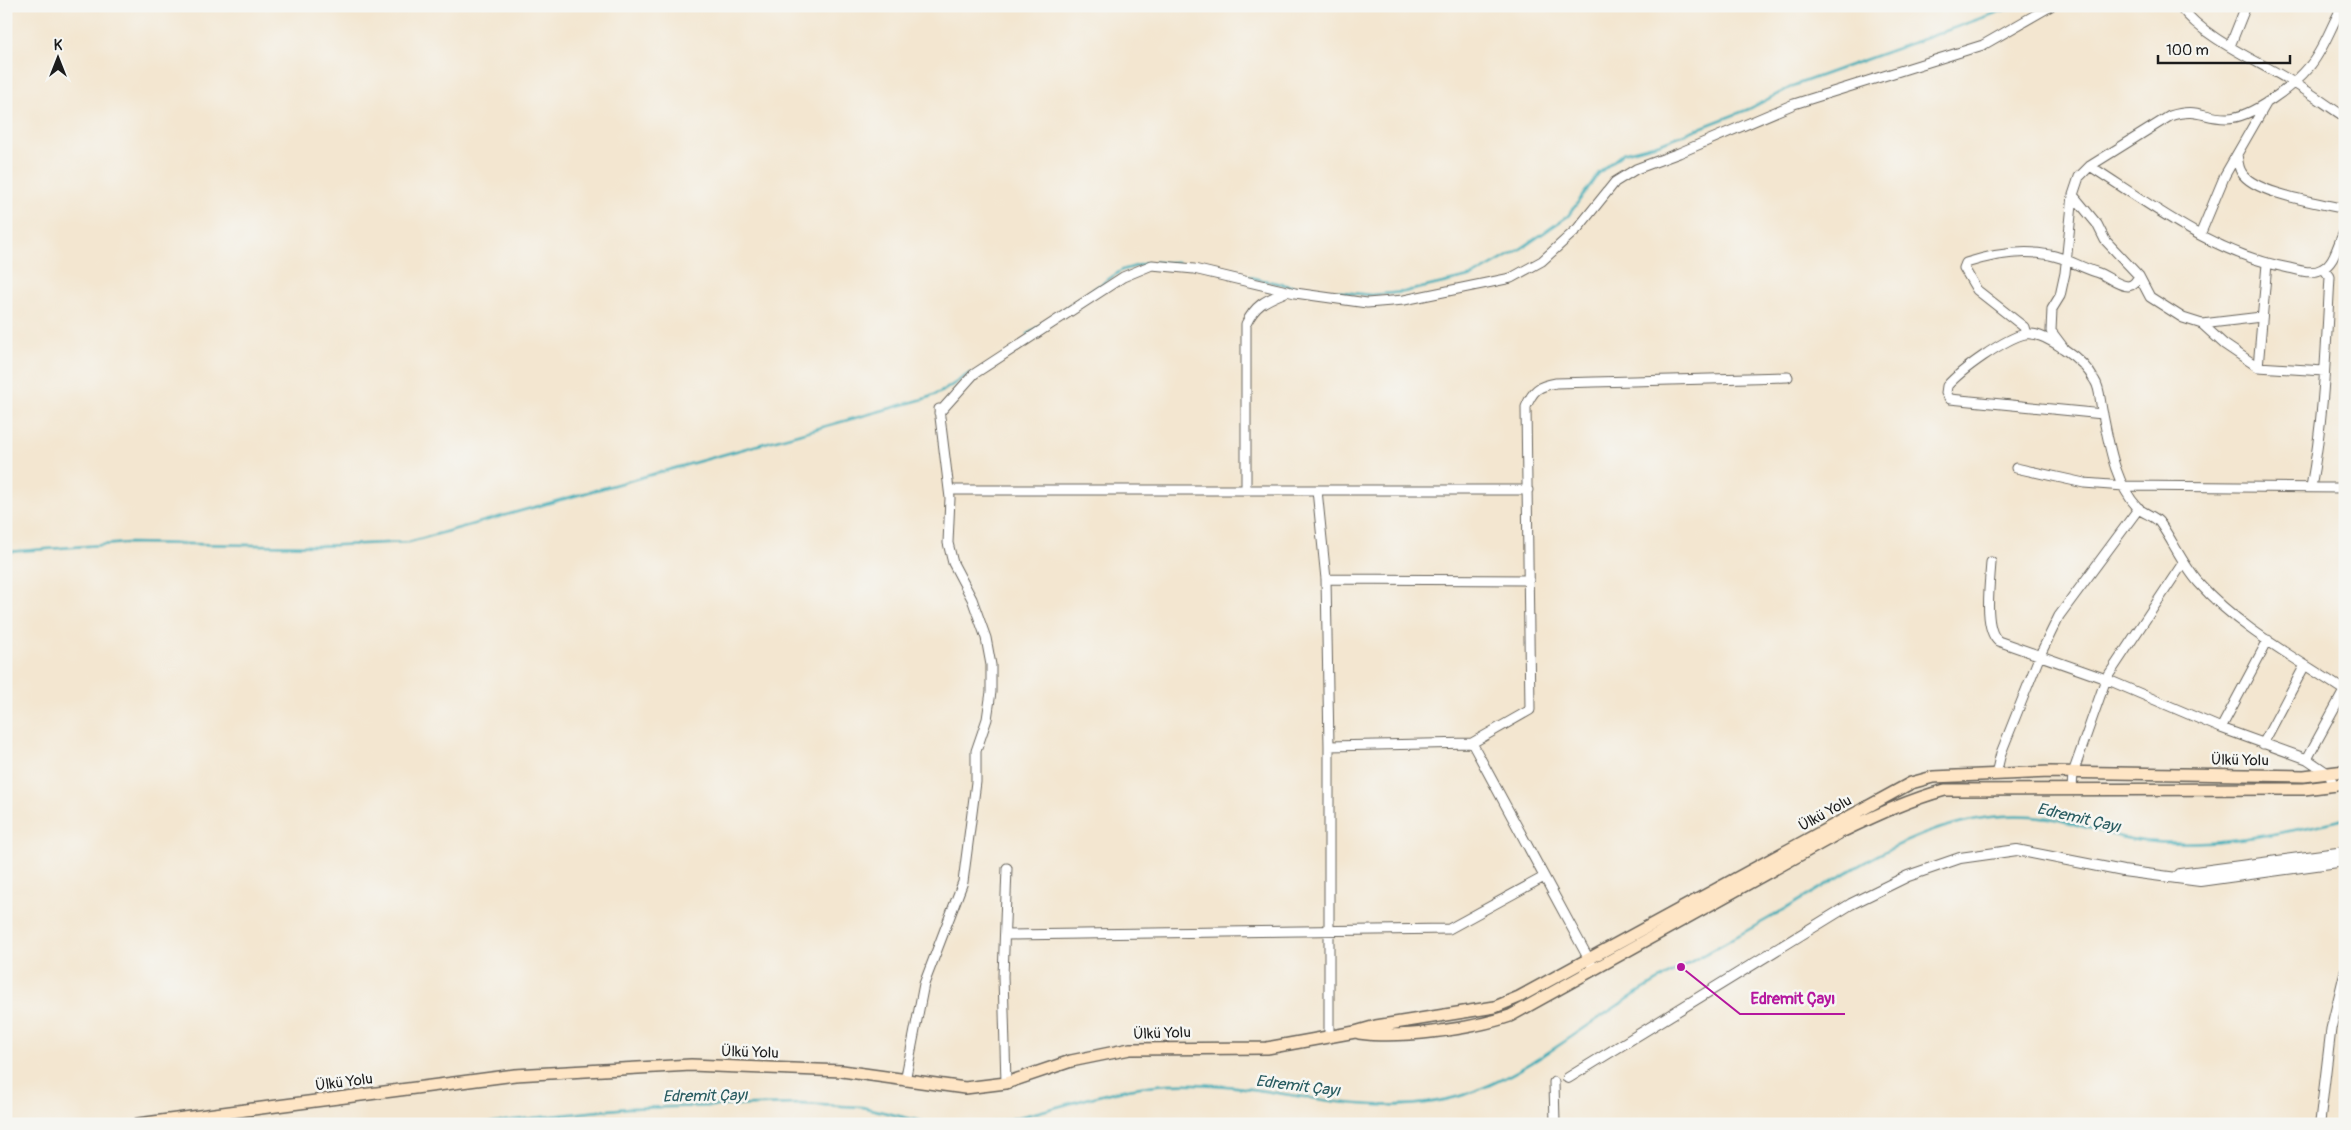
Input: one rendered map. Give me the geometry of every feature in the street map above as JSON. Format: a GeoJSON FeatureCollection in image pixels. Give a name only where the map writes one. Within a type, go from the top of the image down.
{"type":"FeatureCollection","features":[{"type":"Feature","properties":{"kind":"main road","name":"Ülkü Yolu"},"geometry":{"type":"LineString","coordinates":[[138,1124],[515,1075],[691,1065],[842,1071],[965,1088],[1006,1083],[1071,1061],[1130,1048],[1267,1048],[1329,1035],[1355,1032],[1376,1026],[1496,1007],[1911,783],[1933,777],[2073,772],[2304,776],[2345,771]]}},
{"type":"Feature","properties":{"kind":"main road","name":"Ülkü Yolu"},"geometry":{"type":"LineString","coordinates":[[1355,1032],[1377,1036],[1470,1027],[1490,1023],[1518,1012],[1841,832],[1923,796],[1945,790],[1970,788],[2208,790],[2340,785]]}},
{"type":"Feature","properties":{"kind":"street"},"geometry":{"type":"LineString","coordinates":[[905,1081],[924,984],[963,882],[976,782],[976,751],[987,719],[990,692],[990,665],[986,638],[972,599],[953,563],[948,543],[949,490],[939,409],[974,374],[1123,277],[1152,265],[1194,269],[1288,291],[1377,302],[1404,300],[1511,278],[1542,261],[1578,228],[1615,182],[1636,169],[1794,104],[1982,45],[2051,6]]}},
{"type":"Feature","properties":{"kind":"street"},"geometry":{"type":"LineString","coordinates":[[2180,6],[2191,21],[2293,82],[2345,117]]}},
{"type":"Feature","properties":{"kind":"street"},"geometry":{"type":"LineString","coordinates":[[2230,46],[2246,6]]}},
{"type":"Feature","properties":{"kind":"street"},"geometry":{"type":"LineString","coordinates":[[2064,349],[2051,331],[2052,309],[2060,296],[2067,260],[2073,195],[2079,177],[2090,166],[2170,116],[2184,112],[2232,118],[2249,113],[2293,82],[2310,66],[2343,6]]}},
{"type":"Feature","properties":{"kind":"street"},"geometry":{"type":"LineString","coordinates":[[2200,235],[2225,175],[2267,101]]}},
{"type":"Feature","properties":{"kind":"street"},"geometry":{"type":"LineString","coordinates":[[2237,154],[2242,174],[2254,184],[2307,202],[2345,209]]}},
{"type":"Feature","properties":{"kind":"street"},"geometry":{"type":"LineString","coordinates":[[2090,166],[2187,230],[2267,264],[2312,273],[2324,269],[2334,257],[2345,231]]}},
{"type":"Feature","properties":{"kind":"street"},"geometry":{"type":"LineString","coordinates":[[2073,195],[2097,224],[2105,240],[2139,276],[2150,297],[2188,321],[2202,324],[2261,317]]}},
{"type":"Feature","properties":{"kind":"street"},"geometry":{"type":"LineString","coordinates":[[2026,334],[2024,327],[1977,290],[1964,268],[1966,263],[1983,257],[2028,253],[2048,254],[2128,286],[2135,284],[2139,276]]}},
{"type":"Feature","properties":{"kind":"street"},"geometry":{"type":"LineString","coordinates":[[2258,367],[2267,264]]}},
{"type":"Feature","properties":{"kind":"street"},"geometry":{"type":"LineString","coordinates":[[2311,487],[2318,451],[2330,277],[2324,269]]}},
{"type":"Feature","properties":{"kind":"street"},"geometry":{"type":"LineString","coordinates":[[1246,490],[1246,324],[1253,309],[1267,300],[1288,291]]}},
{"type":"Feature","properties":{"kind":"street"},"geometry":{"type":"LineString","coordinates":[[2202,324],[2224,344],[2258,367],[2324,371]]}},
{"type":"Feature","properties":{"kind":"street"},"geometry":{"type":"LineString","coordinates":[[2103,414],[1950,399],[1946,393],[1947,386],[2006,342],[2026,334],[2046,338],[2080,362],[2096,382],[2116,470],[2124,486],[2139,508],[2159,521],[2183,563],[2199,584],[2229,611],[2268,640],[2345,691],[2307,759]]}},
{"type":"Feature","properties":{"kind":"street"},"geometry":{"type":"LineString","coordinates":[[1329,746],[1472,742],[1530,710],[1526,406],[1532,392],[1542,386],[1788,377]]}},
{"type":"Feature","properties":{"kind":"street"},"geometry":{"type":"LineString","coordinates":[[2016,468],[2084,483],[2124,486],[2345,488]]}},
{"type":"Feature","properties":{"kind":"street"},"geometry":{"type":"LineString","coordinates":[[949,490],[1528,490]]}},
{"type":"Feature","properties":{"kind":"street"},"geometry":{"type":"LineString","coordinates":[[1317,490],[1326,579],[1329,746],[1329,1035]]}},
{"type":"Feature","properties":{"kind":"street"},"geometry":{"type":"LineString","coordinates":[[1996,774],[2001,754],[2040,655],[2060,616],[2139,508]]}},
{"type":"Feature","properties":{"kind":"street"},"geometry":{"type":"LineString","coordinates":[[1991,562],[1990,632],[2002,643],[2106,679],[2221,728],[2307,759],[2329,774],[2340,785]]}},
{"type":"Feature","properties":{"kind":"street"},"geometry":{"type":"LineString","coordinates":[[2072,789],[2073,772],[2106,679],[2183,563]]}},
{"type":"Feature","properties":{"kind":"street"},"geometry":{"type":"LineString","coordinates":[[1326,579],[1529,580]]}},
{"type":"Feature","properties":{"kind":"street"},"geometry":{"type":"LineString","coordinates":[[2221,728],[2268,640]]}},
{"type":"Feature","properties":{"kind":"street"},"geometry":{"type":"LineString","coordinates":[[2263,744],[2305,664]]}},
{"type":"Feature","properties":{"kind":"street"},"geometry":{"type":"LineString","coordinates":[[1472,742],[1594,970]]}},
{"type":"Feature","properties":{"kind":"street"},"geometry":{"type":"LineString","coordinates":[[1568,1078],[1851,904],[1908,876],[1960,858],[2017,850],[2123,871],[2200,881],[2345,861]]}},
{"type":"Feature","properties":{"kind":"street"},"geometry":{"type":"LineString","coordinates":[[2169,876],[2345,852]]}},
{"type":"Feature","properties":{"kind":"street"},"geometry":{"type":"LineString","coordinates":[[1006,1083],[1002,976],[1007,868]]}},
{"type":"Feature","properties":{"kind":"street"},"geometry":{"type":"LineString","coordinates":[[1005,935],[1449,929],[1544,877]]}},
{"type":"Feature","properties":{"kind":"street"},"geometry":{"type":"LineString","coordinates":[[2320,1122],[2331,1029],[2345,971]]}},
{"type":"Feature","properties":{"kind":"street"},"geometry":{"type":"LineString","coordinates":[[1554,1082],[1555,1124]]}},
{"type":"Feature","properties":{"kind":"waterway"},"geometry":{"type":"LineString","coordinates":[[1212,269],[1295,287],[1371,295],[1404,292],[1473,276],[1522,248],[1568,216],[1599,173],[1623,153],[1661,143],[1749,109],[1795,85],[2015,6]]}},
{"type":"Feature","properties":{"kind":"waterway"},"geometry":{"type":"LineString","coordinates":[[1155,262],[1179,263]]}},
{"type":"Feature","properties":{"kind":"waterway"},"geometry":{"type":"LineString","coordinates":[[1028,334],[1122,270],[1147,263]]}},
{"type":"Feature","properties":{"kind":"waterway"},"geometry":{"type":"LineString","coordinates":[[6,552],[128,543],[317,546],[409,542],[927,398],[943,391],[970,373]]}},
{"type":"Feature","properties":{"kind":"waterway","name":"Edremit Çayı"},"geometry":{"type":"LineString","coordinates":[[985,1124],[1008,1120],[1100,1095],[1146,1086],[1169,1084],[1208,1084],[1324,1100],[1362,1104],[1401,1105],[1439,1101],[1478,1090],[1514,1073],[1653,984],[1885,851],[1909,840],[1959,823],[1983,818],[2034,816],[2059,820],[2133,840],[2194,843],[2271,834],[2345,819]]}},
{"type":"Feature","properties":{"kind":"waterway","name":"Edremit Çayı"},"geometry":{"type":"LineString","coordinates":[[476,1124],[628,1108],[800,1104],[862,1107],[933,1124]]}},
{"type":"Feature","properties":{"kind":"place","name":"Edremit Çayı"},"geometry":{"type":"Point","coordinates":[1681,967]}}]}
